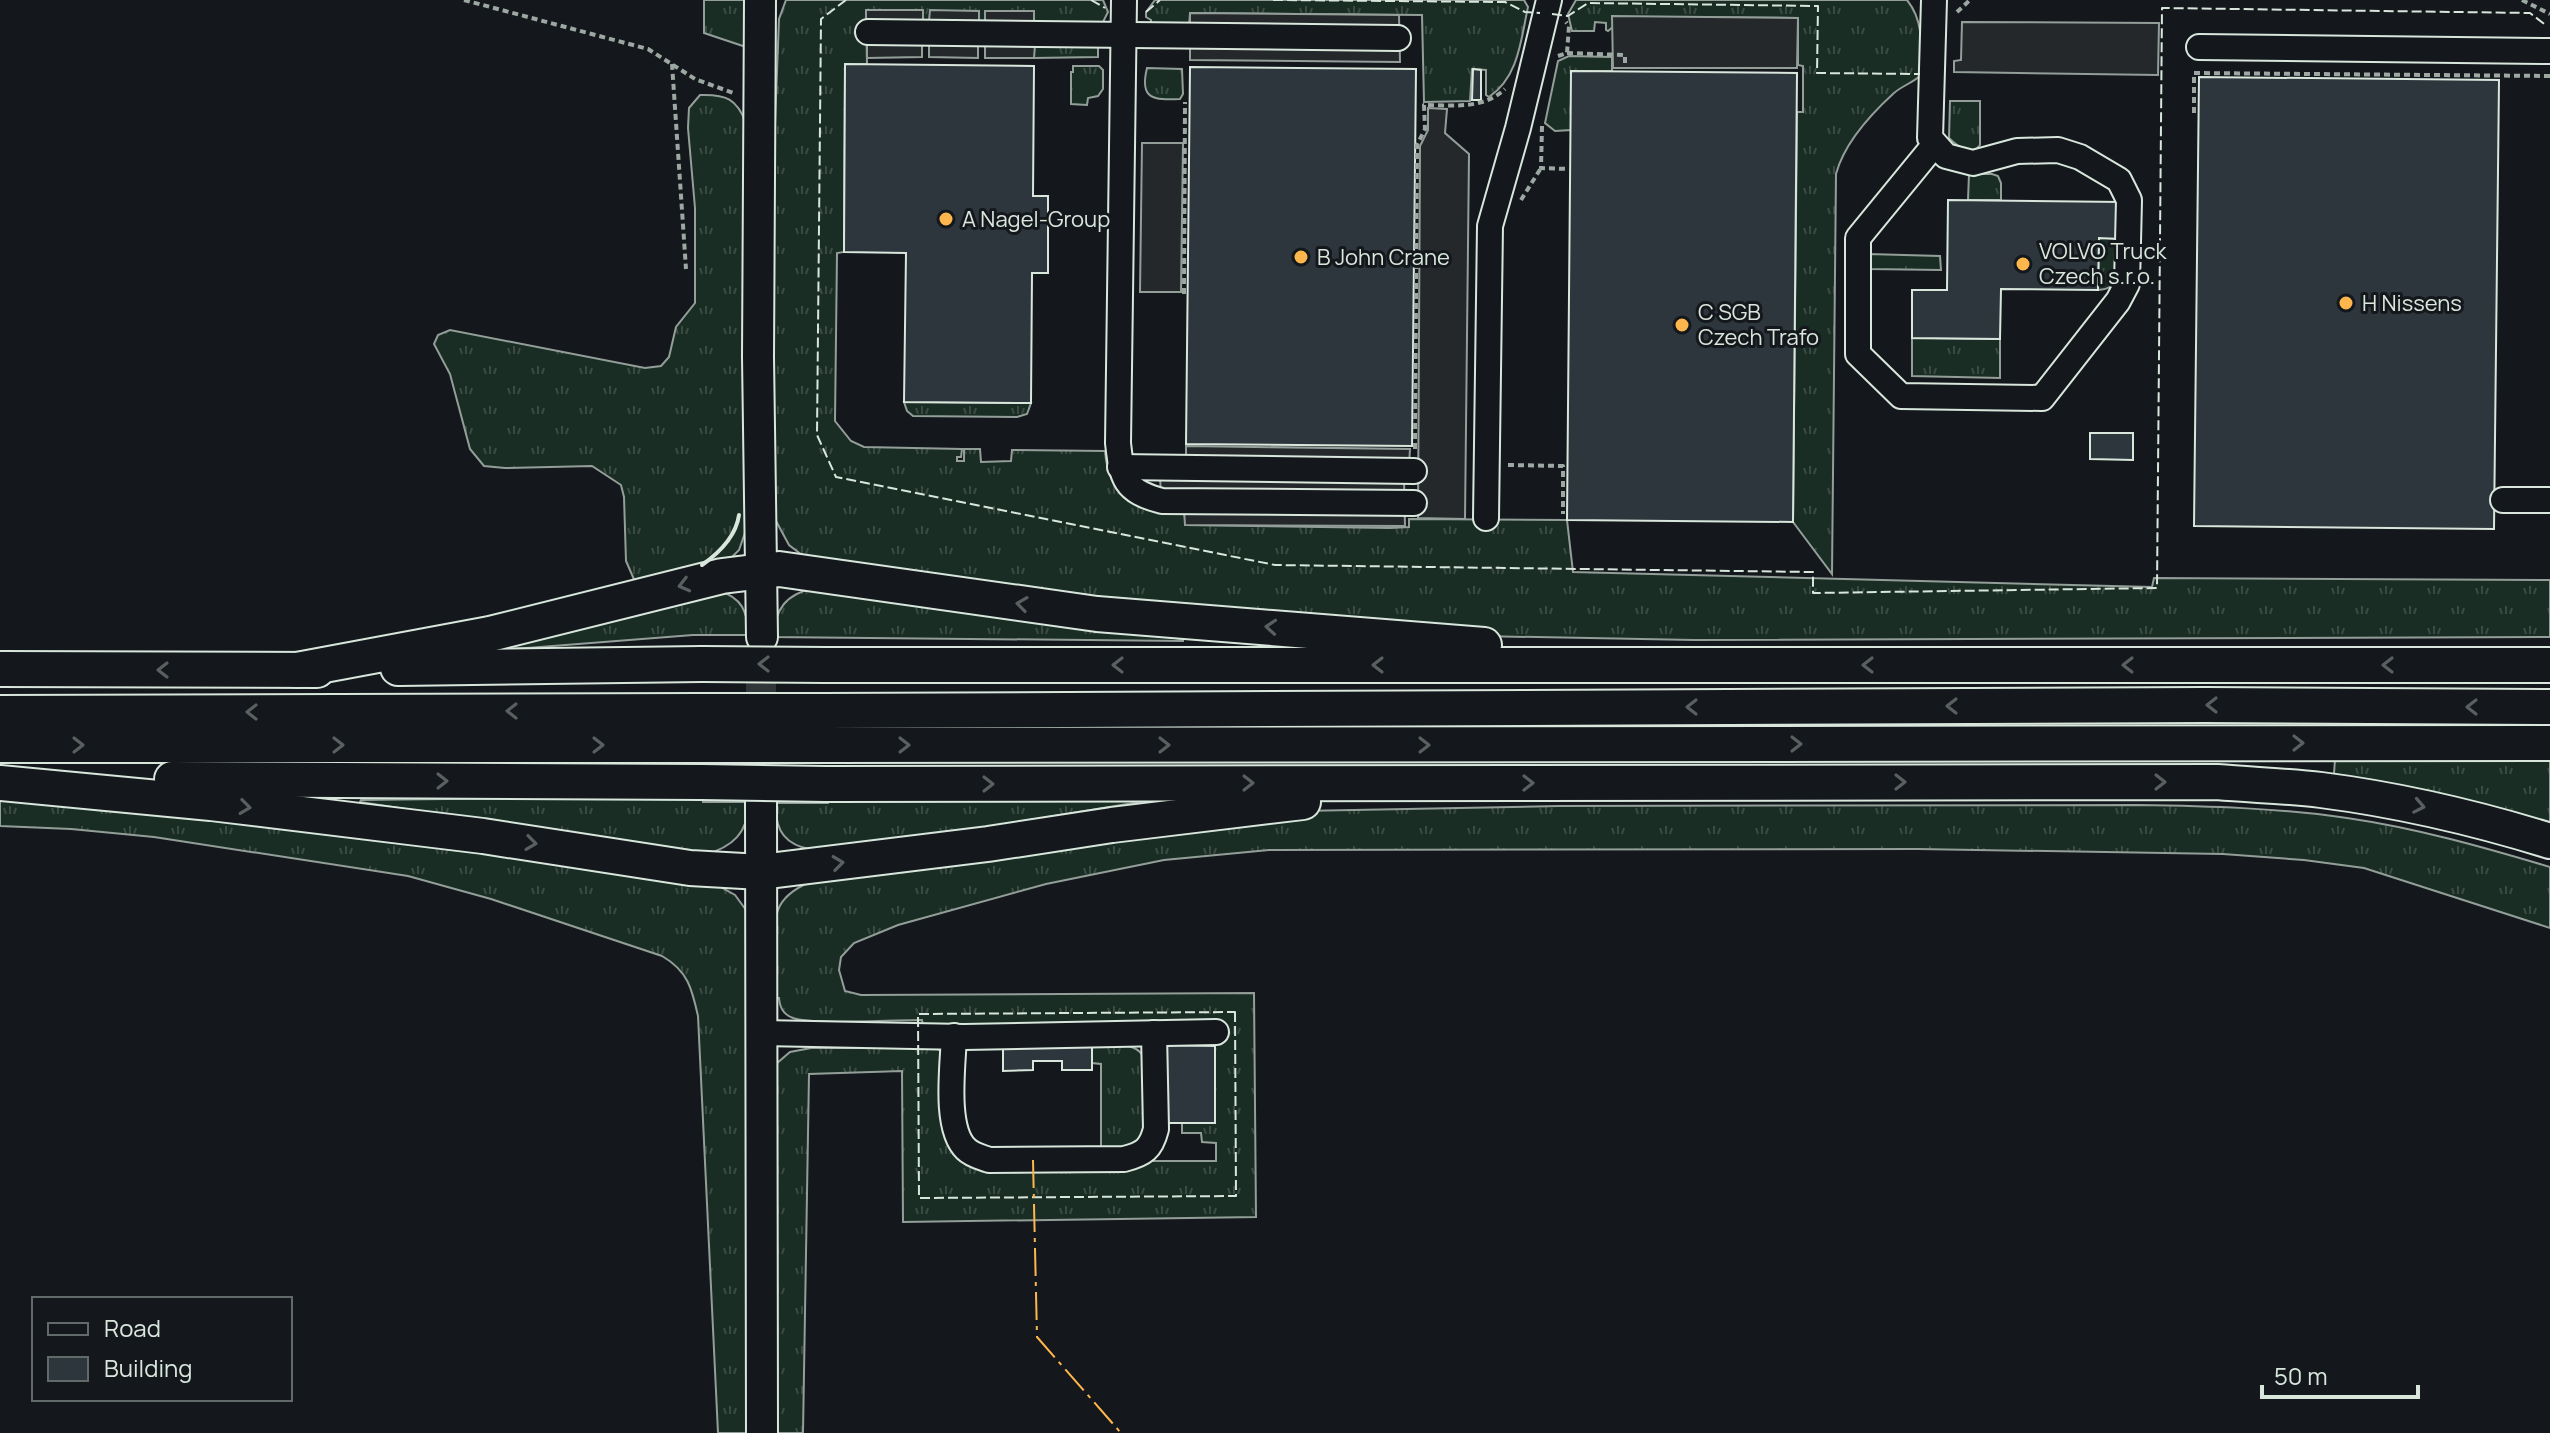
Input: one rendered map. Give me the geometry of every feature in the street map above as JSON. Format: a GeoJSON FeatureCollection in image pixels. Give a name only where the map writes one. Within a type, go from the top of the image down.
{"type":"FeatureCollection","features":[{"type":"Feature","properties":{"kind":"highway"},"geometry":{"type":"LineString","coordinates":[[297,670],[490,634],[703,580],[760,570],[800,571],[1097,614],[1740,664]]}},
{"type":"Feature","properties":{"kind":"highway"},"geometry":{"type":"LineString","coordinates":[[0,669],[297,670],[702,664],[2550,665]]}},
{"type":"Feature","properties":{"kind":"highway"},"geometry":{"type":"LineString","coordinates":[[0,713],[2189,705],[2550,707]]}},
{"type":"Feature","properties":{"kind":"highway"},"geometry":{"type":"LineString","coordinates":[[0,745],[2550,743]]}},
{"type":"Feature","properties":{"kind":"highway"},"geometry":{"type":"LineString","coordinates":[[0,781],[826,784],[2217,782],[2368,797],[2432,809],[2550,841]]}},
{"type":"Feature","properties":{"kind":"highway"},"geometry":{"type":"LineString","coordinates":[[0,781],[483,836],[690,868],[761,872],[1450,783]]}},
{"type":"Feature","properties":{"kind":"main road"},"geometry":{"type":"LineString","coordinates":[[760,0],[762,637]]}},
{"type":"Feature","properties":{"kind":"main road"},"geometry":{"type":"LineString","coordinates":[[761,802],[762,1433]]}},
{"type":"Feature","properties":{"kind":"lane"},"geometry":{"type":"LineString","coordinates":[[1124,0],[1118,443],[1121,475],[1131,488],[1162,501],[1414,503]]}},
{"type":"Feature","properties":{"kind":"lane"},"geometry":{"type":"LineString","coordinates":[[1934,0],[1930,138],[1946,156],[1973,163],[2017,151],[2058,150],[2080,157],[2119,180],[2129,200],[2127,284],[2118,301],[2042,398],[1901,396],[1858,354],[1858,238],[1935,144]]}},
{"type":"Feature","properties":{"kind":"lane"},"geometry":{"type":"LineString","coordinates":[[1486,518],[1490,226],[1557,9]]}},
{"type":"Feature","properties":{"kind":"lane"},"geometry":{"type":"LineString","coordinates":[[868,32],[1398,38]]}},
{"type":"Feature","properties":{"kind":"lane"},"geometry":{"type":"LineString","coordinates":[[2199,47],[2550,51]]}},
{"type":"Feature","properties":{"kind":"lane"},"geometry":{"type":"LineString","coordinates":[[1120,467],[1414,471]]}},
{"type":"Feature","properties":{"kind":"lane"},"geometry":{"type":"LineString","coordinates":[[2503,500],[2550,500]]}},
{"type":"Feature","properties":{"kind":"lane"},"geometry":{"type":"LineString","coordinates":[[761,1033],[954,1036],[1216,1032]]}},
{"type":"Feature","properties":{"kind":"lane"},"geometry":{"type":"LineString","coordinates":[[954,1036],[952,1109],[956,1134],[974,1155],[989,1160],[1124,1159],[1143,1154],[1153,1142],[1156,1129],[1154,1033]]}},
{"type":"Feature","properties":{"kind":"path"},"geometry":{"type":"LineString","coordinates":[[464,0],[627,42],[648,49],[710,86],[759,97]]}},
{"type":"Feature","properties":{"kind":"path"},"geometry":{"type":"LineString","coordinates":[[2522,0],[2550,14]]}},
{"type":"Feature","properties":{"kind":"path"},"geometry":{"type":"LineString","coordinates":[[1557,9],[1569,26],[1567,53]]}},
{"type":"Feature","properties":{"kind":"path"},"geometry":{"type":"LineString","coordinates":[[1555,60],[1563,53],[1625,55],[1625,66]]}},
{"type":"Feature","properties":{"kind":"path"},"geometry":{"type":"LineString","coordinates":[[672,64],[686,269]]}},
{"type":"Feature","properties":{"kind":"path"},"geometry":{"type":"LineString","coordinates":[[2194,113],[2194,73],[2550,76]]}},
{"type":"Feature","properties":{"kind":"path"},"geometry":{"type":"LineString","coordinates":[[1414,471],[1417,145],[1425,129],[1424,105],[1486,102],[1510,82]]}},
{"type":"Feature","properties":{"kind":"path"},"geometry":{"type":"LineString","coordinates":[[1184,294],[1185,102]]}},
{"type":"Feature","properties":{"kind":"path"},"geometry":{"type":"LineString","coordinates":[[1517,207],[1541,168],[1543,116]]}},
{"type":"Feature","properties":{"kind":"path"},"geometry":{"type":"LineString","coordinates":[[1541,168],[1569,169]]}},
{"type":"Feature","properties":{"kind":"path"},"geometry":{"type":"LineString","coordinates":[[1507,465],[1563,466],[1563,514]]}},
{"type":"Feature","properties":{"kind":"green space"},"geometry":{"type":"Polygon","coordinates":[[[704,0],[744,0],[746,47],[704,33],[704,0]]]}},
{"type":"Feature","properties":{"kind":"green space"},"geometry":{"type":"Polygon","coordinates":[[[786,0],[1103,0],[1108,12],[1102,24],[1034,25],[1034,12],[986,11],[985,22],[979,22],[979,11],[923,22],[922,10],[866,10],[867,64],[845,65],[844,252],[837,253],[835,421],[851,441],[864,447],[962,449],[957,461],[964,461],[964,449],[980,449],[981,462],[1011,461],[1012,450],[1105,451],[1113,482],[1120,492],[1153,508],[1184,511],[1186,525],[1390,528],[1409,527],[1409,519],[1567,520],[1573,572],[2152,587],[2154,578],[2550,580],[2550,637],[1694,640],[1478,636],[1093,601],[802,555],[789,545],[776,521],[772,468],[770,255],[779,19],[786,0]]]}},
{"type":"Feature","properties":{"kind":"green space"},"geometry":{"type":"Polygon","coordinates":[[[1155,0],[1524,0],[1528,7],[1513,68],[1499,89],[1489,97],[1486,95],[1486,70],[1472,69],[1470,101],[1424,102],[1422,15],[1190,13],[1189,26],[1151,26],[1146,12],[1155,0]]]}},
{"type":"Feature","properties":{"kind":"green space"},"geometry":{"type":"Polygon","coordinates":[[[1576,0],[1907,0],[1913,8],[1921,36],[1920,76],[1894,93],[1868,120],[1845,152],[1836,174],[1832,574],[1793,522],[1797,112],[1803,112],[1803,66],[1798,65],[1798,18],[1661,17],[1613,27],[1608,31],[1606,23],[1595,22],[1594,31],[1572,31],[1568,14],[1576,0]]]}},
{"type":"Feature","properties":{"kind":"green space"},"geometry":{"type":"Polygon","coordinates":[[[1034,45],[1098,45],[1098,57],[1034,58],[1034,45]]]}},
{"type":"Feature","properties":{"kind":"green space"},"geometry":{"type":"Polygon","coordinates":[[[1569,56],[1612,57],[1612,71],[1571,71],[1571,130],[1555,131],[1545,123],[1558,61],[1569,56]]]}},
{"type":"Feature","properties":{"kind":"green space"},"geometry":{"type":"Polygon","coordinates":[[[1073,66],[1099,66],[1103,70],[1103,89],[1098,96],[1088,98],[1087,105],[1071,104],[1073,66]]]}},
{"type":"Feature","properties":{"kind":"green space"},"geometry":{"type":"Polygon","coordinates":[[[1147,68],[1182,69],[1183,94],[1180,99],[1151,96],[1145,86],[1147,68]]]}},
{"type":"Feature","properties":{"kind":"green space"},"geometry":{"type":"Polygon","coordinates":[[[700,95],[724,97],[734,103],[746,123],[747,527],[739,550],[730,559],[636,584],[626,561],[621,485],[592,466],[484,466],[470,449],[450,374],[434,344],[438,335],[450,330],[645,368],[661,366],[669,357],[676,327],[695,303],[695,208],[688,128],[689,108],[700,95]]]}},
{"type":"Feature","properties":{"kind":"green space"},"geometry":{"type":"Polygon","coordinates":[[[1950,101],[1980,101],[1980,145],[1972,150],[1964,149],[1949,138],[1950,101]]]}},
{"type":"Feature","properties":{"kind":"green space"},"geometry":{"type":"Polygon","coordinates":[[[1969,174],[1998,176],[2001,200],[1968,200],[1969,174]]]}},
{"type":"Feature","properties":{"kind":"green space"},"geometry":{"type":"Polygon","coordinates":[[[2099,238],[2123,239],[2118,279],[2114,285],[2098,290],[2099,238]]]}},
{"type":"Feature","properties":{"kind":"green space"},"geometry":{"type":"Polygon","coordinates":[[[1868,254],[1940,256],[1941,270],[1869,269],[1868,254]]]}},
{"type":"Feature","properties":{"kind":"green space"},"geometry":{"type":"Polygon","coordinates":[[[1912,338],[2000,339],[2000,378],[1912,376],[1912,338]]]}},
{"type":"Feature","properties":{"kind":"green space"},"geometry":{"type":"Polygon","coordinates":[[[904,402],[1031,403],[1027,414],[1017,417],[913,416],[904,402]]]}},
{"type":"Feature","properties":{"kind":"green space"},"geometry":{"type":"Polygon","coordinates":[[[815,588],[1183,641],[772,637],[776,618],[784,604],[796,594],[815,588]]]}},
{"type":"Feature","properties":{"kind":"green space"},"geometry":{"type":"Polygon","coordinates":[[[719,591],[733,597],[742,607],[750,635],[693,635],[503,650],[509,639],[719,591]]]}},
{"type":"Feature","properties":{"kind":"green space"},"geometry":{"type":"Polygon","coordinates":[[[2335,759],[2550,759],[2550,825],[2412,788],[2334,774],[2335,759]]]}},
{"type":"Feature","properties":{"kind":"green space"},"geometry":{"type":"Polygon","coordinates":[[[702,796],[703,802],[749,802],[746,822],[737,837],[723,848],[704,855],[360,802],[361,800],[702,796]]]}},
{"type":"Feature","properties":{"kind":"green space"},"geometry":{"type":"Polygon","coordinates":[[[0,798],[110,801],[717,885],[735,895],[746,910],[752,1433],[718,1433],[698,1016],[688,982],[671,962],[662,956],[491,899],[408,876],[154,837],[0,826],[0,798]]]}},
{"type":"Feature","properties":{"kind":"green space"},"geometry":{"type":"Polygon","coordinates":[[[830,798],[1164,798],[840,851],[804,848],[782,833],[777,822],[776,803],[828,803],[830,798]]]}},
{"type":"Feature","properties":{"kind":"green space"},"geometry":{"type":"Polygon","coordinates":[[[2138,805],[2243,808],[2347,818],[2475,845],[2550,867],[2550,928],[2364,868],[2304,860],[2223,854],[1918,849],[1269,850],[1164,860],[1046,884],[898,925],[854,943],[841,957],[839,970],[845,991],[861,995],[1254,993],[1256,1217],[903,1222],[902,1071],[809,1074],[803,1433],[773,1433],[776,1064],[790,1052],[811,1048],[936,1048],[942,1052],[958,1146],[1138,1161],[1216,1161],[1216,1143],[1202,1142],[1201,1133],[1182,1133],[1182,1122],[1215,1122],[1214,1024],[923,1025],[922,1020],[817,1021],[787,1015],[781,1008],[779,998],[773,998],[776,918],[783,901],[805,884],[1300,811],[1559,806],[2138,805]]]}},
{"type":"Feature","properties":{"kind":"green space"},"geometry":{"type":"Polygon","coordinates":[[[1092,1045],[1127,1046],[1143,1056],[1143,1136],[1138,1146],[1101,1152],[1101,1064],[1092,1063],[1092,1045]]]}},
{"type":"Feature","properties":{"kind":"shaded area"},"geometry":{"type":"Polygon","coordinates":[[[866,10],[923,10],[923,22],[929,21],[930,10],[979,11],[979,22],[985,22],[985,11],[1034,11],[1034,25],[866,24],[866,10]]]}},
{"type":"Feature","properties":{"kind":"shaded area"},"geometry":{"type":"Polygon","coordinates":[[[1190,13],[1399,15],[1400,62],[1190,60],[1190,13]]]}},
{"type":"Feature","properties":{"kind":"shaded area"},"geometry":{"type":"Polygon","coordinates":[[[1612,16],[1798,18],[1797,68],[1613,68],[1612,16]]]}},
{"type":"Feature","properties":{"kind":"shaded area"},"geometry":{"type":"Polygon","coordinates":[[[1962,22],[2159,23],[2158,75],[1954,72],[1954,61],[1961,60],[1962,22]]]}},
{"type":"Feature","properties":{"kind":"shaded area"},"geometry":{"type":"Polygon","coordinates":[[[867,43],[924,44],[922,57],[867,58],[867,43]]]}},
{"type":"Feature","properties":{"kind":"shaded area"},"geometry":{"type":"Polygon","coordinates":[[[926,44],[980,44],[978,58],[929,57],[929,46],[926,44]]]}},
{"type":"Feature","properties":{"kind":"shaded area"},"geometry":{"type":"Polygon","coordinates":[[[982,44],[1035,45],[1034,58],[985,58],[985,46],[982,44]]]}},
{"type":"Feature","properties":{"kind":"shaded area"},"geometry":{"type":"Polygon","coordinates":[[[1428,108],[1447,109],[1445,133],[1469,154],[1465,519],[1418,518],[1420,146],[1428,130],[1428,108]]]}},
{"type":"Feature","properties":{"kind":"shaded area"},"geometry":{"type":"Polygon","coordinates":[[[1142,143],[1183,143],[1181,292],[1140,292],[1142,143]]]}},
{"type":"Feature","properties":{"kind":"shaded area"},"geometry":{"type":"Polygon","coordinates":[[[1186,446],[1410,449],[1409,465],[1186,462],[1186,446]]]}},
{"type":"Feature","properties":{"kind":"shaded area"},"geometry":{"type":"Polygon","coordinates":[[[1160,478],[1404,480],[1405,526],[1185,525],[1183,493],[1161,493],[1160,478]]]}},
{"type":"Feature","properties":{"kind":"building","name":"A Nagel-Group"},"geometry":{"type":"Polygon","coordinates":[[[845,64],[1034,66],[1033,196],[1048,196],[1048,273],[1032,273],[1031,403],[904,402],[906,253],[844,252],[845,64]]]}},
{"type":"Feature","properties":{"kind":"building","name":"B John Crane"},"geometry":{"type":"Polygon","coordinates":[[[1190,67],[1416,69],[1412,446],[1186,444],[1190,67]]]}},
{"type":"Feature","properties":{"kind":"building"},"geometry":{"type":"Polygon","coordinates":[[[1473,69],[1481,70],[1481,100],[1472,100],[1473,69]]]}},
{"type":"Feature","properties":{"kind":"building","name":"C SGB Czech Trafo"},"geometry":{"type":"Polygon","coordinates":[[[1571,71],[1797,73],[1793,522],[1567,520],[1571,71]]]}},
{"type":"Feature","properties":{"kind":"building","name":"H Nissens"},"geometry":{"type":"Polygon","coordinates":[[[2199,77],[2499,80],[2494,529],[2194,526],[2199,77]]]}},
{"type":"Feature","properties":{"kind":"building","name":"VOLVO Truck Czech s.r.o."},"geometry":{"type":"Polygon","coordinates":[[[1948,200],[2122,202],[2121,239],[2099,238],[2098,290],[2001,289],[2000,339],[1912,338],[1912,290],[1947,290],[1948,200]]]}},
{"type":"Feature","properties":{"kind":"building"},"geometry":{"type":"Polygon","coordinates":[[[2090,433],[2133,433],[2133,460],[2090,459],[2090,433]]]}},
{"type":"Feature","properties":{"kind":"building"},"geometry":{"type":"Polygon","coordinates":[[[1092,1045],[1092,1070],[1062,1070],[1062,1061],[1033,1061],[1033,1070],[1003,1071],[1003,1046],[1092,1045]]]}},
{"type":"Feature","properties":{"kind":"building"},"geometry":{"type":"Polygon","coordinates":[[[1166,1045],[1215,1046],[1215,1123],[1166,1123],[1166,1045]]]}},
{"type":"Feature","properties":{"kind":"tunnel"},"geometry":{"type":"LineString","coordinates":[[761,643],[761,802]]}},
{"type":"Feature","properties":{"kind":"fence"},"geometry":{"type":"LineString","coordinates":[[846,0],[821,19],[817,435],[836,477],[1275,565],[1813,572],[1813,593],[2157,588],[2162,8],[2530,13],[2547,26]]}},
{"type":"Feature","properties":{"kind":"fence"},"geometry":{"type":"LineString","coordinates":[[1091,0],[1105,8]]}},
{"type":"Feature","properties":{"kind":"fence"},"geometry":{"type":"LineString","coordinates":[[1146,12],[1160,0]]}},
{"type":"Feature","properties":{"kind":"fence"},"geometry":{"type":"LineString","coordinates":[[1273,0],[1505,2],[1525,12],[1540,13]]}},
{"type":"Feature","properties":{"kind":"fence"},"geometry":{"type":"LineString","coordinates":[[1552,14],[1568,16],[1588,3],[1818,6],[1817,73],[1920,74]]}},
{"type":"Feature","properties":{"kind":"fence"},"geometry":{"type":"LineString","coordinates":[[1235,1012],[1236,1196],[919,1198],[918,1014],[1235,1012]]}},
{"type":"Feature","properties":{"kind":"wall"},"geometry":{"type":"LineString","coordinates":[[702,565],[726,543],[739,515]]}},
{"type":"Feature","properties":{"kind":"power"},"geometry":{"type":"LineString","coordinates":[[1033,1160],[1037,1337],[1121,1433]]}},
{"type":"Feature","properties":{"kind":"place","name":"A Nagel-Group"},"geometry":{"type":"Point","coordinates":[946,219]}},
{"type":"Feature","properties":{"kind":"place","name":"B John Crane"},"geometry":{"type":"Point","coordinates":[1301,257]}},
{"type":"Feature","properties":{"kind":"place","name":"VOLVO Truck Czech s.r.o."},"geometry":{"type":"Point","coordinates":[2023,264]}},
{"type":"Feature","properties":{"kind":"place","name":"H Nissens"},"geometry":{"type":"Point","coordinates":[2346,303]}},
{"type":"Feature","properties":{"kind":"place","name":"C SGB Czech Trafo"},"geometry":{"type":"Point","coordinates":[1682,325]}}]}
